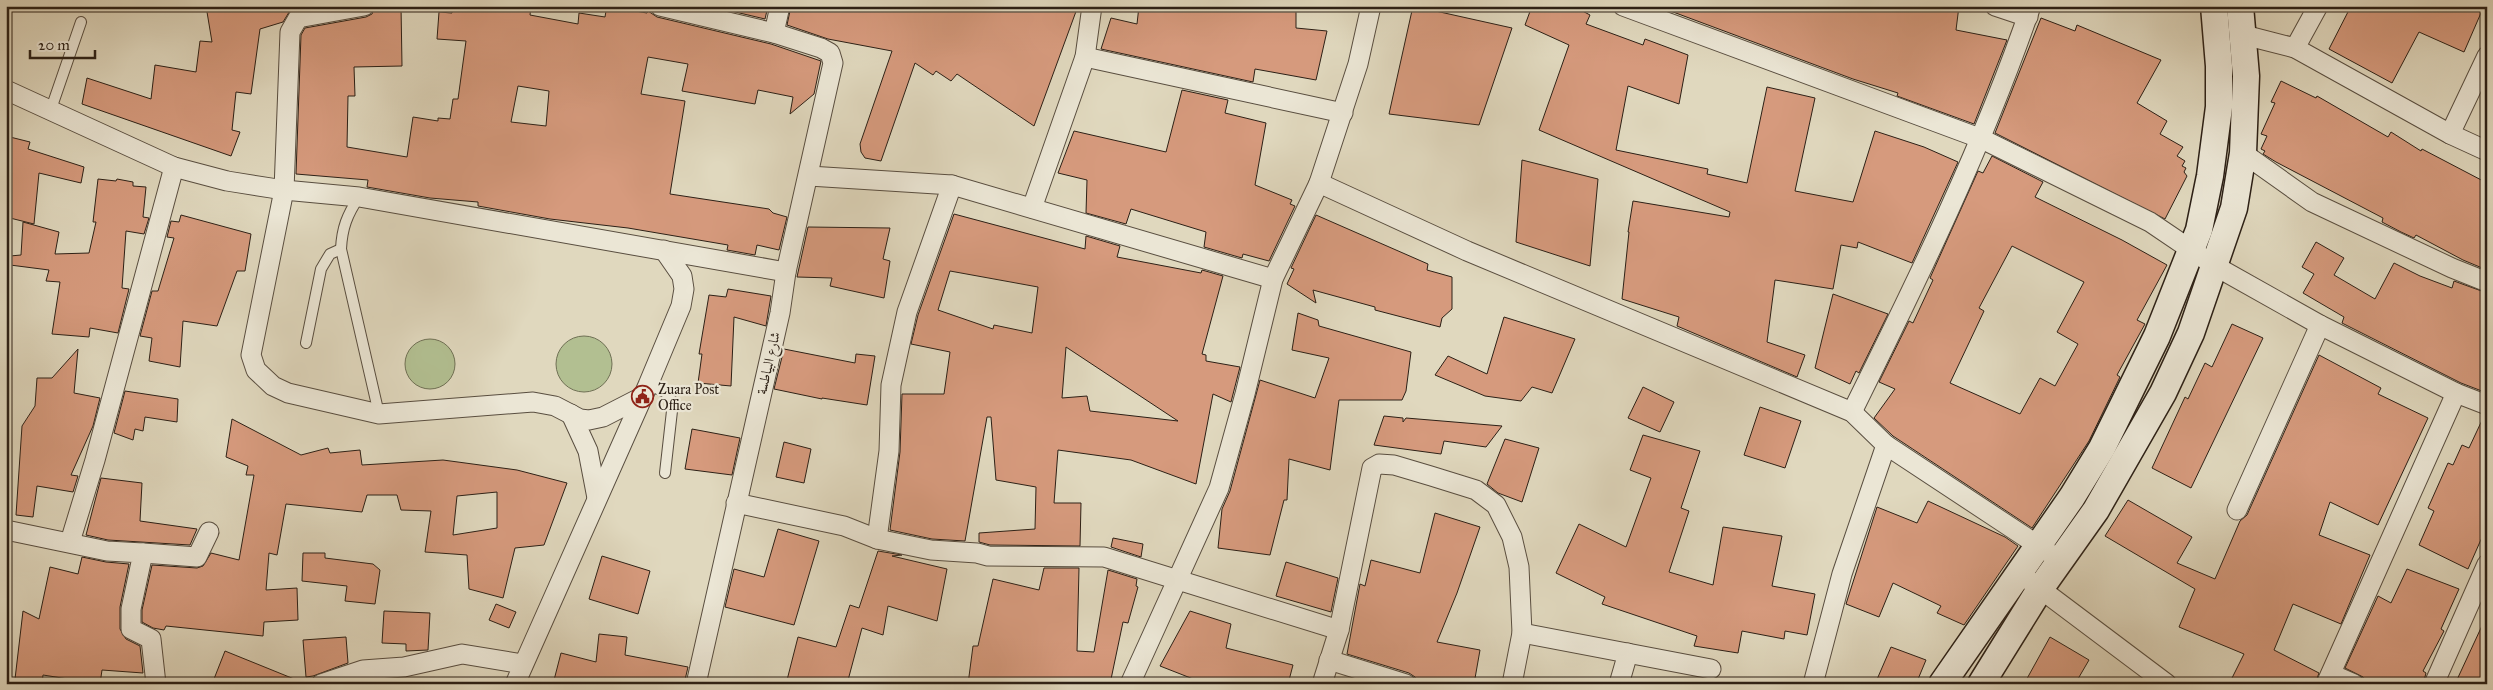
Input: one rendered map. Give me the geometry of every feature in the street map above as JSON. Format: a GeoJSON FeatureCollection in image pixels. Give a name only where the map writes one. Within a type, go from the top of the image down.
{"type":"FeatureCollection","features":[{"type":"Feature","properties":{"kind":"street"},"geometry":{"type":"LineString","coordinates":[[364,6],[298,18],[290,32],[284,190],[250,356],[256,370],[273,386],[288,393],[379,414],[533,402],[555,406],[580,419],[603,417],[645,391]]}},
{"type":"Feature","properties":{"kind":"street"},"geometry":{"type":"LineString","coordinates":[[660,6],[774,32],[780,6]]}},
{"type":"Feature","properties":{"kind":"street"},"geometry":{"type":"LineString","coordinates":[[1032,208],[1085,56],[1092,6]]}},
{"type":"Feature","properties":{"kind":"street"},"geometry":{"type":"LineString","coordinates":[[1130,684],[1219,488],[1245,394],[1273,279],[1319,183],[1358,64],[1370,6]]}},
{"type":"Feature","properties":{"kind":"street"},"geometry":{"type":"LineString","coordinates":[[1623,6],[1982,139],[2150,222],[2215,266],[2320,325],[2456,393],[2487,405]]}},
{"type":"Feature","properties":{"kind":"street"},"geometry":{"type":"LineString","coordinates":[[1852,412],[1907,302],[1982,139],[2029,12],[1995,6]]}},
{"type":"Feature","properties":{"kind":"street"},"geometry":{"type":"LineString","coordinates":[[1942,684],[2082,480],[2124,406],[2157,336],[2192,250],[2207,197],[2218,131],[2219,66],[2214,6]]}},
{"type":"Feature","properties":{"kind":"street"},"geometry":{"type":"LineString","coordinates":[[1981,684],[2040,589],[2096,510],[2163,392],[2191,332],[2234,208],[2243,153],[2246,76],[2244,35],[2240,6]]}},
{"type":"Feature","properties":{"kind":"street"},"geometry":{"type":"LineString","coordinates":[[2295,48],[2318,6]]}},
{"type":"Feature","properties":{"kind":"street","name":"شارع البياطسة"},"geometry":{"type":"LineString","coordinates":[[696,684],[780,313],[786,272],[833,63],[830,54],[821,48],[774,32]]}},
{"type":"Feature","properties":{"kind":"street"},"geometry":{"type":"LineString","coordinates":[[2244,35],[2295,48],[2450,134],[2487,151]]}},
{"type":"Feature","properties":{"kind":"street"},"geometry":{"type":"LineString","coordinates":[[1085,56],[1343,113]]}},
{"type":"Feature","properties":{"kind":"street"},"geometry":{"type":"LineString","coordinates":[[2450,134],[2487,56]]}},
{"type":"Feature","properties":{"kind":"street"},"geometry":{"type":"LineString","coordinates":[[6,90],[174,167],[227,181],[284,190],[359,198],[786,272]]}},
{"type":"Feature","properties":{"kind":"street"},"geometry":{"type":"LineString","coordinates":[[2243,153],[2312,202],[2452,268],[2487,282]]}},
{"type":"Feature","properties":{"kind":"street"},"geometry":{"type":"LineString","coordinates":[[70,542],[98,451],[174,167]]}},
{"type":"Feature","properties":{"kind":"street"},"geometry":{"type":"LineString","coordinates":[[809,176],[952,185],[1273,279]]}},
{"type":"Feature","properties":{"kind":"street"},"geometry":{"type":"LineString","coordinates":[[1319,183],[1467,251],[1852,412],[1886,445],[2060,560]]}},
{"type":"Feature","properties":{"kind":"street"},"geometry":{"type":"LineString","coordinates":[[877,539],[889,451],[891,385],[907,312],[952,185]]}},
{"type":"Feature","properties":{"kind":"street"},"geometry":{"type":"LineString","coordinates":[[515,684],[681,306],[684,289],[682,276],[664,250]]}},
{"type":"Feature","properties":{"kind":"street"},"geometry":{"type":"LineString","coordinates":[[2237,510],[2320,325]]}},
{"type":"Feature","properties":{"kind":"street"},"geometry":{"type":"LineString","coordinates":[[2354,684],[2329,679],[2456,393]]}},
{"type":"Feature","properties":{"kind":"street"},"geometry":{"type":"LineString","coordinates":[[571,414],[588,451],[597,498]]}},
{"type":"Feature","properties":{"kind":"street"},"geometry":{"type":"LineString","coordinates":[[1813,684],[1842,574],[1886,445]]}},
{"type":"Feature","properties":{"kind":"street"},"geometry":{"type":"LineString","coordinates":[[1322,684],[1339,630],[1372,468],[1380,464],[1394,465],[1476,490],[1496,505],[1512,537],[1519,567],[1522,633],[1512,684]]}},
{"type":"Feature","properties":{"kind":"street"},"geometry":{"type":"LineString","coordinates":[[736,503],[844,526],[877,539],[931,550],[976,553],[988,556],[1104,557],[1177,578],[1339,630]]}},
{"type":"Feature","properties":{"kind":"street"},"geometry":{"type":"LineString","coordinates":[[6,530],[107,551],[197,557],[209,532]]}},
{"type":"Feature","properties":{"kind":"street"},"geometry":{"type":"LineString","coordinates":[[144,553],[131,609],[131,630],[151,639],[156,684]]}},
{"type":"Feature","properties":{"kind":"street"},"geometry":{"type":"LineString","coordinates":[[2434,684],[2487,564]]}},
{"type":"Feature","properties":{"kind":"street"},"geometry":{"type":"LineString","coordinates":[[2019,573],[2167,684]]}},
{"type":"Feature","properties":{"kind":"street"},"geometry":{"type":"LineString","coordinates":[[1522,633],[1711,669]]}},
{"type":"Feature","properties":{"kind":"street"},"geometry":{"type":"LineString","coordinates":[[1619,684],[1628,653]]}},
{"type":"Feature","properties":{"kind":"street"},"geometry":{"type":"LineString","coordinates":[[320,684],[364,670],[404,667],[462,654],[523,664]]}},
{"type":"Feature","properties":{"kind":"street"},"geometry":{"type":"LineString","coordinates":[[1329,660],[1406,684]]}},
{"type":"Feature","properties":{"kind":"lane"},"geometry":{"type":"LineString","coordinates":[[51,109],[81,22]]}},
{"type":"Feature","properties":{"kind":"lane"},"geometry":{"type":"LineString","coordinates":[[359,198],[346,216],[341,250],[379,414]]}},
{"type":"Feature","properties":{"kind":"lane"},"geometry":{"type":"LineString","coordinates":[[306,343],[321,268],[330,254],[341,250]]}},
{"type":"Feature","properties":{"kind":"lane"},"geometry":{"type":"LineString","coordinates":[[645,391],[665,392],[672,402],[665,472]]}},
{"type":"Feature","properties":{"kind":"green space"},"geometry":{"type":"Polygon","coordinates":[[[578,336],[590,336],[600,340],[608,348],[612,364],[608,380],[600,388],[590,392],[578,392],[568,388],[560,380],[556,370],[556,358],[560,348],[568,340],[578,336]]]}},
{"type":"Feature","properties":{"kind":"green space"},"geometry":{"type":"Polygon","coordinates":[[[430,339],[439,341],[450,350],[455,364],[453,373],[444,384],[430,389],[421,387],[410,378],[405,364],[407,355],[416,344],[430,339]]]}},
{"type":"Feature","properties":{"kind":"building"},"geometry":{"type":"Polygon","coordinates":[[[206,6],[300,6],[291,9],[283,22],[260,29],[251,94],[236,92],[232,130],[240,132],[231,156],[82,104],[87,78],[151,99],[155,65],[196,72],[200,41],[212,42],[206,6]]]}},
{"type":"Feature","properties":{"kind":"building"},"geometry":{"type":"Polygon","coordinates":[[[375,6],[401,6],[402,66],[354,67],[355,96],[348,96],[347,147],[407,157],[413,117],[438,121],[438,118],[450,119],[453,99],[458,99],[466,41],[437,39],[439,12],[452,13],[452,6],[531,6],[530,15],[578,24],[579,13],[605,17],[606,11],[611,11],[612,7],[647,13],[648,11],[657,17],[771,44],[821,61],[814,94],[790,114],[793,97],[758,90],[755,104],[682,91],[688,64],[648,57],[641,94],[685,101],[670,194],[769,209],[773,213],[787,217],[779,250],[757,245],[755,255],[727,250],[728,245],[628,228],[550,219],[478,206],[478,202],[430,198],[367,187],[368,180],[296,174],[301,35],[305,28],[366,17],[372,14],[375,6]],[[518,86],[511,122],[546,126],[549,91],[518,86]]]}},
{"type":"Feature","properties":{"kind":"building"},"geometry":{"type":"Polygon","coordinates":[[[710,6],[755,9],[755,6],[768,6],[765,19],[710,6]]]}},
{"type":"Feature","properties":{"kind":"building"},"geometry":{"type":"Polygon","coordinates":[[[791,6],[1078,6],[1034,126],[957,74],[951,81],[936,71],[933,75],[915,63],[881,161],[865,158],[861,152],[860,144],[892,51],[828,39],[787,25],[791,6]]]}},
{"type":"Feature","properties":{"kind":"building"},"geometry":{"type":"Polygon","coordinates":[[[1139,6],[1286,6],[1296,8],[1296,28],[1327,31],[1316,80],[1255,69],[1253,82],[1101,49],[1111,18],[1137,24],[1139,6]]]}},
{"type":"Feature","properties":{"kind":"building"},"geometry":{"type":"Polygon","coordinates":[[[1413,6],[1512,28],[1479,125],[1389,114],[1413,6]]]}},
{"type":"Feature","properties":{"kind":"building"},"geometry":{"type":"Polygon","coordinates":[[[1532,6],[1573,6],[1590,15],[1586,24],[1643,45],[1645,39],[1688,55],[1679,104],[1628,86],[1616,150],[1708,169],[1707,174],[1747,183],[1767,87],[1815,98],[1795,191],[1853,202],[1875,131],[1924,147],[1958,162],[1912,263],[1858,242],[1857,248],[1841,245],[1833,289],[1775,280],[1767,342],[1805,355],[1797,377],[1677,326],[1679,317],[1622,299],[1628,232],[1633,201],[1729,217],[1730,212],[1539,130],[1569,45],[1525,25],[1532,6]]]}},
{"type":"Feature","properties":{"kind":"building"},"geometry":{"type":"Polygon","coordinates":[[[1657,6],[1959,6],[1956,30],[2007,40],[1974,124],[1897,96],[1898,93],[1853,79],[1657,6]]]}},
{"type":"Feature","properties":{"kind":"building"},"geometry":{"type":"Polygon","coordinates":[[[2351,6],[2484,6],[2464,52],[2419,32],[2392,83],[2329,49],[2351,6]]]}},
{"type":"Feature","properties":{"kind":"building"},"geometry":{"type":"Polygon","coordinates":[[[2041,18],[2075,31],[2077,25],[2161,60],[2137,103],[2167,121],[2160,134],[2183,147],[2177,156],[2185,161],[2182,166],[2186,168],[2184,172],[2187,176],[2165,219],[1995,133],[2041,18]]]}},
{"type":"Feature","properties":{"kind":"building"},"geometry":{"type":"Polygon","coordinates":[[[2281,81],[2316,98],[2317,96],[2388,137],[2391,132],[2421,151],[2422,149],[2487,183],[2487,270],[2463,260],[2416,235],[2414,238],[2401,232],[2382,222],[2383,218],[2263,154],[2265,151],[2261,149],[2267,136],[2261,134],[2275,103],[2271,102],[2281,81]]]}},
{"type":"Feature","properties":{"kind":"building"},"geometry":{"type":"Polygon","coordinates":[[[1182,90],[1228,100],[1225,113],[1266,123],[1255,185],[1292,200],[1290,204],[1295,206],[1269,261],[1243,254],[1242,258],[1204,247],[1206,232],[1131,209],[1126,224],[1086,213],[1087,180],[1058,173],[1074,131],[1166,152],[1182,90]]]}},
{"type":"Feature","properties":{"kind":"building"},"geometry":{"type":"Polygon","coordinates":[[[6,136],[30,142],[28,149],[84,167],[81,183],[39,173],[34,224],[6,217],[6,136]]]}},
{"type":"Feature","properties":{"kind":"building"},"geometry":{"type":"Polygon","coordinates":[[[1992,156],[2043,182],[2035,197],[2122,240],[2167,265],[2137,320],[2145,324],[2117,375],[2120,377],[2089,441],[2032,528],[1893,436],[1874,418],[1895,389],[1879,382],[1909,321],[1913,323],[1933,280],[1930,278],[1978,171],[1983,173],[1992,156]],[[2012,246],[1979,308],[1984,311],[1950,383],[2020,414],[2040,378],[2055,386],[2078,344],[2057,332],[2084,282],[2012,246]]]}},
{"type":"Feature","properties":{"kind":"building"},"geometry":{"type":"Polygon","coordinates":[[[1522,160],[1598,179],[1590,266],[1516,242],[1522,160]]]}},
{"type":"Feature","properties":{"kind":"building"},"geometry":{"type":"Polygon","coordinates":[[[98,179],[116,181],[117,179],[133,182],[133,186],[146,187],[143,217],[149,218],[144,234],[126,231],[122,288],[129,289],[118,333],[90,328],[89,337],[52,334],[60,282],[46,281],[49,270],[10,265],[10,256],[21,255],[23,222],[59,232],[55,254],[89,253],[96,222],[93,222],[98,179]]]}},
{"type":"Feature","properties":{"kind":"building"},"geometry":{"type":"Polygon","coordinates":[[[954,214],[1085,249],[1086,236],[1120,246],[1117,257],[1201,273],[1202,270],[1223,276],[1202,354],[1206,355],[1206,361],[1240,367],[1231,402],[1213,394],[1196,484],[1131,460],[1058,450],[1054,503],[1081,503],[1080,546],[990,545],[979,542],[979,533],[1035,529],[1036,487],[996,480],[991,417],[987,417],[965,541],[932,539],[890,530],[900,452],[902,394],[944,394],[950,352],[911,344],[918,315],[954,214]],[[950,271],[938,310],[993,329],[994,325],[1032,333],[1038,287],[950,271]],[[1066,347],[1062,398],[1087,396],[1090,411],[1178,421],[1066,347]]]}},
{"type":"Feature","properties":{"kind":"building"},"geometry":{"type":"Polygon","coordinates":[[[181,215],[251,234],[245,271],[237,271],[217,326],[183,321],[180,367],[149,361],[152,338],[140,336],[152,291],[158,291],[174,238],[167,237],[171,221],[179,222],[181,215]]]}},
{"type":"Feature","properties":{"kind":"building"},"geometry":{"type":"Polygon","coordinates":[[[1316,215],[1428,264],[1427,270],[1452,277],[1452,309],[1442,318],[1440,327],[1375,310],[1375,307],[1313,290],[1316,303],[1287,284],[1294,269],[1291,268],[1316,215]]]}},
{"type":"Feature","properties":{"kind":"building"},"geometry":{"type":"Polygon","coordinates":[[[808,227],[890,228],[883,259],[890,261],[884,298],[830,286],[832,278],[797,277],[808,227]]]}},
{"type":"Feature","properties":{"kind":"building"},"geometry":{"type":"Polygon","coordinates":[[[2316,242],[2344,258],[2334,275],[2375,299],[2394,263],[2420,276],[2452,288],[2454,281],[2487,293],[2487,393],[2461,383],[2342,323],[2344,317],[2303,293],[2314,274],[2302,267],[2316,242]]]}},
{"type":"Feature","properties":{"kind":"building"},"geometry":{"type":"Polygon","coordinates":[[[728,289],[771,296],[766,326],[734,317],[731,386],[698,383],[702,354],[699,354],[709,295],[726,297],[728,289]]]}},
{"type":"Feature","properties":{"kind":"building"},"geometry":{"type":"Polygon","coordinates":[[[1833,294],[1888,314],[1859,373],[1856,371],[1850,384],[1815,368],[1833,294]]]}},
{"type":"Feature","properties":{"kind":"building"},"geometry":{"type":"Polygon","coordinates":[[[1298,313],[1318,320],[1319,326],[1411,352],[1406,391],[1402,400],[1339,400],[1330,470],[1289,459],[1287,500],[1284,500],[1270,555],[1218,548],[1222,509],[1230,491],[1260,380],[1315,398],[1329,358],[1292,350],[1298,313]]]}},
{"type":"Feature","properties":{"kind":"building"},"geometry":{"type":"Polygon","coordinates":[[[1504,317],[1575,339],[1552,393],[1532,387],[1521,401],[1485,396],[1435,375],[1448,356],[1487,374],[1504,317]]]}},
{"type":"Feature","properties":{"kind":"building"},"geometry":{"type":"Polygon","coordinates":[[[2232,324],[2263,338],[2191,488],[2152,468],[2185,397],[2188,399],[2205,363],[2212,367],[2232,324]]]}},
{"type":"Feature","properties":{"kind":"building"},"geometry":{"type":"Polygon","coordinates":[[[78,349],[74,393],[100,398],[93,426],[71,475],[78,476],[73,492],[37,486],[33,517],[16,515],[22,426],[35,406],[37,378],[52,378],[78,349]]]}},
{"type":"Feature","properties":{"kind":"building"},"geometry":{"type":"Polygon","coordinates":[[[784,349],[855,363],[856,354],[875,356],[867,405],[822,399],[774,389],[784,349]]]}},
{"type":"Feature","properties":{"kind":"building"},"geometry":{"type":"Polygon","coordinates":[[[2319,355],[2381,388],[2378,394],[2428,418],[2378,525],[2330,502],[2319,535],[2370,555],[2341,624],[2293,604],[2274,650],[2319,673],[2315,684],[2229,684],[2244,654],[2179,627],[2195,589],[2105,536],[2128,500],[2192,537],[2177,563],[2215,579],[2240,521],[2247,515],[2319,355]]]}},
{"type":"Feature","properties":{"kind":"building"},"geometry":{"type":"Polygon","coordinates":[[[1643,387],[1674,402],[1660,432],[1628,418],[1643,387]]]}},
{"type":"Feature","properties":{"kind":"building"},"geometry":{"type":"Polygon","coordinates":[[[125,391],[178,399],[177,422],[145,417],[143,431],[135,429],[133,440],[114,433],[125,391]]]}},
{"type":"Feature","properties":{"kind":"building"},"geometry":{"type":"Polygon","coordinates":[[[1760,407],[1801,421],[1785,468],[1744,455],[1760,407]]]}},
{"type":"Feature","properties":{"kind":"building"},"geometry":{"type":"Polygon","coordinates":[[[1384,416],[1403,418],[1403,422],[1406,418],[1502,426],[1486,447],[1444,441],[1441,454],[1374,445],[1384,416]]]}},
{"type":"Feature","properties":{"kind":"building"},"geometry":{"type":"Polygon","coordinates":[[[2484,416],[2487,416],[2487,526],[2468,569],[2419,545],[2434,511],[2428,508],[2448,463],[2453,465],[2462,445],[2469,448],[2484,416]]]}},
{"type":"Feature","properties":{"kind":"building"},"geometry":{"type":"Polygon","coordinates":[[[232,419],[301,455],[328,448],[330,453],[360,450],[362,465],[443,460],[517,470],[567,483],[544,545],[515,548],[503,598],[469,589],[467,555],[425,552],[431,511],[401,510],[397,495],[367,495],[362,512],[286,504],[277,555],[269,553],[266,590],[297,588],[298,620],[264,622],[263,636],[166,626],[164,630],[153,628],[142,622],[142,610],[152,565],[197,568],[203,566],[211,553],[239,560],[254,475],[246,475],[248,466],[226,457],[232,419]],[[497,492],[457,496],[453,535],[497,528],[497,492]]]}},
{"type":"Feature","properties":{"kind":"building"},"geometry":{"type":"Polygon","coordinates":[[[692,429],[740,438],[732,475],[685,469],[692,429]]]}},
{"type":"Feature","properties":{"kind":"building"},"geometry":{"type":"Polygon","coordinates":[[[1643,435],[1700,451],[1681,508],[1689,511],[1669,572],[1713,585],[1723,527],[1782,536],[1772,586],[1815,594],[1807,635],[1785,631],[1784,639],[1742,631],[1738,653],[1694,646],[1697,636],[1602,604],[1605,597],[1556,573],[1579,524],[1626,547],[1651,478],[1630,470],[1643,435]]]}},
{"type":"Feature","properties":{"kind":"building"},"geometry":{"type":"Polygon","coordinates":[[[1505,439],[1539,448],[1522,502],[1498,493],[1487,484],[1505,439]]]}},
{"type":"Feature","properties":{"kind":"building"},"geometry":{"type":"Polygon","coordinates":[[[784,442],[811,449],[804,483],[776,477],[784,442]]]}},
{"type":"Feature","properties":{"kind":"building"},"geometry":{"type":"Polygon","coordinates":[[[101,478],[142,483],[140,521],[197,529],[190,545],[108,540],[86,535],[101,478]]]}},
{"type":"Feature","properties":{"kind":"building"},"geometry":{"type":"Polygon","coordinates":[[[1928,501],[2005,537],[2018,546],[1964,625],[1937,613],[1941,606],[1893,583],[1879,617],[1846,604],[1877,507],[1917,523],[1928,501]]]}},
{"type":"Feature","properties":{"kind":"building"},"geometry":{"type":"Polygon","coordinates":[[[1435,513],[1480,527],[1457,593],[1437,642],[1480,650],[1474,684],[1417,684],[1415,677],[1409,673],[1347,654],[1360,584],[1365,586],[1371,560],[1420,573],[1435,513]]]}},
{"type":"Feature","properties":{"kind":"building"},"geometry":{"type":"Polygon","coordinates":[[[778,529],[819,541],[794,625],[725,607],[734,569],[764,577],[778,529]]]}},
{"type":"Feature","properties":{"kind":"building"},"geometry":{"type":"Polygon","coordinates":[[[1113,538],[1143,544],[1141,557],[1111,547],[1113,538]]]}},
{"type":"Feature","properties":{"kind":"building"},"geometry":{"type":"Polygon","coordinates":[[[878,551],[902,555],[892,556],[947,569],[937,621],[888,606],[883,635],[862,628],[847,684],[786,684],[798,637],[836,647],[850,605],[859,608],[878,551]]]}},
{"type":"Feature","properties":{"kind":"building"},"geometry":{"type":"Polygon","coordinates":[[[303,553],[325,553],[325,558],[373,564],[380,570],[375,604],[345,601],[347,586],[302,581],[303,553]]]}},
{"type":"Feature","properties":{"kind":"building"},"geometry":{"type":"Polygon","coordinates":[[[602,556],[650,571],[638,614],[589,599],[602,556]]]}},
{"type":"Feature","properties":{"kind":"building"},"geometry":{"type":"Polygon","coordinates":[[[82,557],[129,564],[120,607],[120,629],[126,639],[140,646],[143,673],[102,670],[100,684],[43,675],[42,683],[15,679],[23,611],[39,619],[50,567],[78,574],[82,557]]]}},
{"type":"Feature","properties":{"kind":"building"},"geometry":{"type":"Polygon","coordinates":[[[1286,562],[1338,578],[1331,612],[1276,596],[1286,562]]]}},
{"type":"Feature","properties":{"kind":"building"},"geometry":{"type":"Polygon","coordinates":[[[1044,568],[1079,568],[1077,651],[1094,652],[1108,570],[1137,579],[1136,586],[1138,587],[1128,623],[1123,622],[1110,684],[968,684],[973,646],[978,646],[993,579],[1039,590],[1044,568]]]}},
{"type":"Feature","properties":{"kind":"building"},"geometry":{"type":"Polygon","coordinates":[[[2407,569],[2459,589],[2441,629],[2444,631],[2423,671],[2426,673],[2423,684],[2365,684],[2363,677],[2345,668],[2378,596],[2391,603],[2407,569]]]}},
{"type":"Feature","properties":{"kind":"building"},"geometry":{"type":"Polygon","coordinates":[[[496,604],[516,612],[509,628],[489,620],[496,604]]]}},
{"type":"Feature","properties":{"kind":"building"},"geometry":{"type":"Polygon","coordinates":[[[384,611],[430,613],[428,650],[406,651],[406,644],[382,643],[384,611]]]}},
{"type":"Feature","properties":{"kind":"building"},"geometry":{"type":"Polygon","coordinates":[[[1190,611],[1231,624],[1226,648],[1293,665],[1288,684],[1206,684],[1160,666],[1190,611]]]}},
{"type":"Feature","properties":{"kind":"building"},"geometry":{"type":"Polygon","coordinates":[[[2487,615],[2487,684],[2455,684],[2487,615]]]}},
{"type":"Feature","properties":{"kind":"building"},"geometry":{"type":"Polygon","coordinates":[[[599,634],[627,637],[625,655],[688,667],[684,684],[553,684],[561,653],[596,662],[599,634]]]}},
{"type":"Feature","properties":{"kind":"building"},"geometry":{"type":"Polygon","coordinates":[[[346,637],[348,663],[306,677],[303,640],[346,637]]]}},
{"type":"Feature","properties":{"kind":"building"},"geometry":{"type":"Polygon","coordinates":[[[2050,637],[2089,660],[2075,684],[2024,684],[2050,637]]]}},
{"type":"Feature","properties":{"kind":"building"},"geometry":{"type":"Polygon","coordinates":[[[1891,647],[1926,660],[1916,684],[1875,684],[1891,647]]]}},
{"type":"Feature","properties":{"kind":"building"},"geometry":{"type":"Polygon","coordinates":[[[225,651],[304,683],[304,684],[212,684],[225,651]]]}},
{"type":"Feature","properties":{"kind":"place","name":"Zuara Post Office"},"geometry":{"type":"Point","coordinates":[642,397]}}]}
